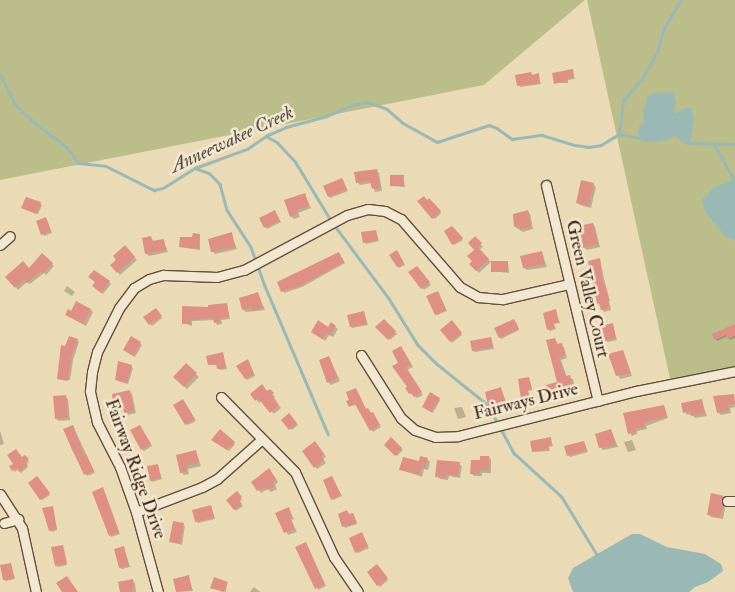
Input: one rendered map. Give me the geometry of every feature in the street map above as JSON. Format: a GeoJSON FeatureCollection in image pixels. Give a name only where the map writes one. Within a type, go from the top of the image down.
{"type":"FeatureCollection","features":[{"type":"Feature","properties":{"kind":"street","name":"Green Valley Court"},"geometry":{"type":"LineString","coordinates":[[546,185],[598,401]]}},
{"type":"Feature","properties":{"kind":"street","name":"Fairway Ridge Drive"},"geometry":{"type":"LineString","coordinates":[[158,592],[136,512],[120,467],[95,416],[90,384],[95,359],[119,308],[127,296],[142,283],[163,275],[217,277],[244,270],[347,215],[368,209],[385,211],[401,219],[460,287],[478,297],[503,299],[569,284]]}},
{"type":"Feature","properties":{"kind":"street"},"geometry":{"type":"LineString","coordinates":[[0,245],[10,236]]}},
{"type":"Feature","properties":{"kind":"street","name":"Fairways Drive"},"geometry":{"type":"LineString","coordinates":[[361,355],[401,418],[415,430],[436,437],[458,436],[671,383],[735,371]]}},
{"type":"Feature","properties":{"kind":"street"},"geometry":{"type":"LineString","coordinates":[[221,397],[295,472],[334,557],[358,592]]}},
{"type":"Feature","properties":{"kind":"street"},"geometry":{"type":"LineString","coordinates":[[136,512],[217,480],[262,439]]}},
{"type":"Feature","properties":{"kind":"street"},"geometry":{"type":"LineString","coordinates":[[0,494],[18,519],[25,536],[36,592]]}},
{"type":"Feature","properties":{"kind":"street"},"geometry":{"type":"LineString","coordinates":[[4,524],[18,519]]}},
{"type":"Feature","properties":{"kind":"green space"},"geometry":{"type":"Polygon","coordinates":[[[0,0],[585,0],[484,85],[0,180],[0,0]]]}},
{"type":"Feature","properties":{"kind":"green space"},"geometry":{"type":"Polygon","coordinates":[[[587,0],[735,0],[735,371],[671,383],[587,0]]]}},
{"type":"Feature","properties":{"kind":"water"},"geometry":{"type":"Polygon","coordinates":[[[674,92],[676,105],[674,109],[676,114],[684,108],[691,108],[694,120],[691,139],[686,145],[674,135],[671,139],[658,142],[642,142],[638,133],[639,127],[644,122],[643,110],[647,97],[654,93],[674,92]]]}},
{"type":"Feature","properties":{"kind":"water"},"geometry":{"type":"Polygon","coordinates":[[[735,179],[735,241],[725,236],[705,212],[702,200],[715,187],[735,179]]]}},
{"type":"Feature","properties":{"kind":"water"},"geometry":{"type":"Polygon","coordinates":[[[632,534],[640,534],[667,547],[705,554],[721,564],[723,571],[689,592],[573,592],[568,578],[573,568],[632,534]]]}},
{"type":"Feature","properties":{"kind":"building"},"geometry":{"type":"Polygon","coordinates":[[[573,69],[574,77],[554,84],[552,73],[573,69]]]}},
{"type":"Feature","properties":{"kind":"building"},"geometry":{"type":"Polygon","coordinates":[[[531,72],[532,75],[539,73],[540,83],[517,86],[515,75],[531,72]]]}},
{"type":"Feature","properties":{"kind":"building"},"geometry":{"type":"Polygon","coordinates":[[[377,169],[380,188],[372,189],[370,181],[356,183],[354,172],[377,169]]]}},
{"type":"Feature","properties":{"kind":"building"},"geometry":{"type":"Polygon","coordinates":[[[390,175],[404,175],[404,186],[390,186],[390,175]]]}},
{"type":"Feature","properties":{"kind":"building"},"geometry":{"type":"Polygon","coordinates":[[[342,178],[347,189],[328,197],[323,186],[342,178]]]}},
{"type":"Feature","properties":{"kind":"building"},"geometry":{"type":"Polygon","coordinates":[[[581,180],[594,183],[588,206],[576,203],[581,180]]]}},
{"type":"Feature","properties":{"kind":"building"},"geometry":{"type":"Polygon","coordinates":[[[305,193],[309,206],[296,210],[298,214],[290,217],[284,200],[305,193]]]}},
{"type":"Feature","properties":{"kind":"building"},"geometry":{"type":"Polygon","coordinates":[[[424,196],[427,200],[429,198],[441,211],[432,219],[417,201],[424,196]]]}},
{"type":"Feature","properties":{"kind":"building"},"geometry":{"type":"Polygon","coordinates":[[[26,197],[41,202],[36,214],[21,208],[26,197]]]}},
{"type":"Feature","properties":{"kind":"building"},"geometry":{"type":"Polygon","coordinates":[[[275,210],[280,221],[264,228],[259,218],[275,210]]]}},
{"type":"Feature","properties":{"kind":"building"},"geometry":{"type":"Polygon","coordinates":[[[528,210],[531,227],[520,230],[519,226],[514,227],[513,214],[528,210]]]}},
{"type":"Feature","properties":{"kind":"building"},"geometry":{"type":"Polygon","coordinates":[[[46,217],[51,231],[41,235],[36,221],[46,217]]]}},
{"type":"Feature","properties":{"kind":"building"},"geometry":{"type":"Polygon","coordinates":[[[593,223],[598,244],[583,248],[578,226],[593,223]]]}},
{"type":"Feature","properties":{"kind":"building"},"geometry":{"type":"Polygon","coordinates":[[[452,226],[463,238],[452,245],[444,231],[452,226]]]}},
{"type":"Feature","properties":{"kind":"building"},"geometry":{"type":"Polygon","coordinates":[[[376,230],[378,240],[363,243],[361,232],[376,230]]]}},
{"type":"Feature","properties":{"kind":"building"},"geometry":{"type":"Polygon","coordinates":[[[232,232],[235,247],[211,252],[208,239],[232,232]]]}},
{"type":"Feature","properties":{"kind":"building"},"geometry":{"type":"Polygon","coordinates":[[[193,233],[200,234],[199,249],[179,247],[180,237],[192,237],[193,233]]]}},
{"type":"Feature","properties":{"kind":"building"},"geometry":{"type":"Polygon","coordinates":[[[151,236],[152,241],[164,239],[166,250],[145,254],[142,238],[151,236]]]}},
{"type":"Feature","properties":{"kind":"building"},"geometry":{"type":"Polygon","coordinates":[[[475,236],[482,243],[478,247],[489,259],[476,271],[469,264],[472,261],[467,256],[474,250],[468,243],[475,236]]]}},
{"type":"Feature","properties":{"kind":"building"},"geometry":{"type":"Polygon","coordinates":[[[125,245],[135,257],[117,273],[110,265],[116,260],[113,256],[125,245]]]}},
{"type":"Feature","properties":{"kind":"building"},"geometry":{"type":"Polygon","coordinates":[[[397,250],[404,263],[397,267],[389,255],[397,250]]]}},
{"type":"Feature","properties":{"kind":"building"},"geometry":{"type":"Polygon","coordinates":[[[542,251],[545,264],[523,268],[520,256],[542,251]]]}},
{"type":"Feature","properties":{"kind":"building"},"geometry":{"type":"Polygon","coordinates":[[[339,252],[344,262],[300,286],[281,292],[277,282],[339,252]]]}},
{"type":"Feature","properties":{"kind":"building"},"geometry":{"type":"Polygon","coordinates":[[[42,253],[53,263],[43,273],[41,271],[27,283],[24,280],[15,288],[5,277],[23,261],[29,268],[42,253]]]}},
{"type":"Feature","properties":{"kind":"building"},"geometry":{"type":"Polygon","coordinates":[[[600,258],[603,285],[605,284],[610,301],[608,301],[609,308],[601,310],[599,303],[597,304],[588,261],[600,258]]]}},
{"type":"Feature","properties":{"kind":"building"},"geometry":{"type":"Polygon","coordinates":[[[491,261],[508,261],[508,272],[491,272],[491,261]]]}},
{"type":"Feature","properties":{"kind":"building"},"geometry":{"type":"Polygon","coordinates":[[[417,266],[430,282],[421,289],[408,272],[417,266]]]}},
{"type":"Feature","properties":{"kind":"building"},"geometry":{"type":"Polygon","coordinates":[[[94,270],[110,281],[101,293],[92,286],[95,282],[88,277],[94,270]]]}},
{"type":"Feature","properties":{"kind":"building"},"geometry":{"type":"Polygon","coordinates":[[[438,291],[446,310],[435,315],[426,296],[438,291]]]}},
{"type":"Feature","properties":{"kind":"building"},"geometry":{"type":"Polygon","coordinates":[[[258,292],[263,308],[252,311],[251,308],[242,310],[239,298],[258,292]]]}},
{"type":"Feature","properties":{"kind":"building"},"geometry":{"type":"Polygon","coordinates":[[[76,301],[91,309],[83,324],[65,315],[68,309],[71,311],[76,301]]]}},
{"type":"Feature","properties":{"kind":"building"},"geometry":{"type":"Polygon","coordinates":[[[227,303],[229,317],[220,318],[220,322],[214,323],[213,318],[190,320],[190,324],[182,324],[182,306],[208,307],[208,305],[227,303]]]}},
{"type":"Feature","properties":{"kind":"building"},"geometry":{"type":"Polygon","coordinates":[[[156,308],[162,316],[149,325],[143,317],[156,308]]]}},
{"type":"Feature","properties":{"kind":"building"},"geometry":{"type":"Polygon","coordinates":[[[556,309],[559,322],[553,323],[555,328],[547,330],[543,313],[556,309]]]}},
{"type":"Feature","properties":{"kind":"building"},"geometry":{"type":"Polygon","coordinates":[[[364,311],[367,324],[350,327],[347,315],[364,311]]]}},
{"type":"Feature","properties":{"kind":"building"},"geometry":{"type":"Polygon","coordinates":[[[384,319],[396,331],[388,340],[375,327],[384,319]]]}},
{"type":"Feature","properties":{"kind":"building"},"geometry":{"type":"Polygon","coordinates":[[[514,319],[519,329],[499,338],[494,328],[514,319]]]}},
{"type":"Feature","properties":{"kind":"building"},"geometry":{"type":"Polygon","coordinates":[[[318,320],[328,327],[331,322],[336,326],[330,335],[326,333],[322,339],[311,332],[318,320]]]}},
{"type":"Feature","properties":{"kind":"building"},"geometry":{"type":"Polygon","coordinates":[[[452,320],[462,333],[450,342],[440,330],[452,320]]]}},
{"type":"Feature","properties":{"kind":"building"},"geometry":{"type":"Polygon","coordinates":[[[613,323],[616,338],[605,341],[601,326],[613,323]]]}},
{"type":"Feature","properties":{"kind":"building"},"geometry":{"type":"Polygon","coordinates":[[[735,324],[735,336],[728,339],[726,335],[714,340],[712,334],[735,324]]]}},
{"type":"Feature","properties":{"kind":"building"},"geometry":{"type":"Polygon","coordinates":[[[69,336],[78,339],[71,358],[68,381],[57,379],[61,345],[65,346],[69,336]]]}},
{"type":"Feature","properties":{"kind":"building"},"geometry":{"type":"Polygon","coordinates":[[[131,336],[141,342],[133,356],[123,350],[131,336]]]}},
{"type":"Feature","properties":{"kind":"building"},"geometry":{"type":"Polygon","coordinates":[[[491,337],[493,347],[472,351],[470,341],[491,337]]]}},
{"type":"Feature","properties":{"kind":"building"},"geometry":{"type":"Polygon","coordinates":[[[555,338],[557,344],[562,343],[565,356],[559,357],[563,372],[566,376],[570,375],[574,390],[549,396],[546,385],[557,382],[546,340],[555,338]]]}},
{"type":"Feature","properties":{"kind":"building"},"geometry":{"type":"Polygon","coordinates":[[[401,346],[411,364],[406,367],[422,392],[414,397],[411,393],[409,394],[405,388],[407,387],[392,366],[398,363],[392,351],[401,346]]]}},
{"type":"Feature","properties":{"kind":"building"},"geometry":{"type":"Polygon","coordinates":[[[623,350],[631,373],[616,376],[608,354],[623,350]]]}},
{"type":"Feature","properties":{"kind":"building"},"geometry":{"type":"Polygon","coordinates":[[[223,352],[226,368],[217,369],[216,364],[208,365],[206,356],[223,352]]]}},
{"type":"Feature","properties":{"kind":"building"},"geometry":{"type":"Polygon","coordinates":[[[329,356],[338,378],[327,383],[319,360],[329,356]]]}},
{"type":"Feature","properties":{"kind":"building"},"geometry":{"type":"Polygon","coordinates":[[[248,359],[254,374],[245,379],[236,366],[248,359]]]}},
{"type":"Feature","properties":{"kind":"building"},"geometry":{"type":"Polygon","coordinates":[[[118,361],[132,365],[127,383],[115,380],[118,361]]]}},
{"type":"Feature","properties":{"kind":"building"},"geometry":{"type":"Polygon","coordinates":[[[186,363],[197,373],[184,387],[173,377],[186,363]]]}},
{"type":"Feature","properties":{"kind":"building"},"geometry":{"type":"Polygon","coordinates":[[[529,377],[532,389],[528,390],[529,397],[521,399],[518,379],[529,377]]]}},
{"type":"Feature","properties":{"kind":"building"},"geometry":{"type":"Polygon","coordinates":[[[262,384],[267,391],[270,389],[274,393],[272,395],[279,405],[270,413],[258,398],[255,401],[250,394],[262,384]]]}},
{"type":"Feature","properties":{"kind":"building"},"geometry":{"type":"Polygon","coordinates":[[[501,387],[505,401],[488,405],[485,392],[501,387]]]}},
{"type":"Feature","properties":{"kind":"building"},"geometry":{"type":"Polygon","coordinates":[[[356,388],[366,409],[368,408],[371,413],[373,412],[380,425],[370,431],[355,404],[349,407],[346,401],[349,400],[346,392],[356,388]]]}},
{"type":"Feature","properties":{"kind":"building"},"geometry":{"type":"Polygon","coordinates":[[[130,390],[134,411],[124,413],[122,401],[113,402],[112,394],[130,390]]]}},
{"type":"Feature","properties":{"kind":"building"},"geometry":{"type":"Polygon","coordinates":[[[430,392],[440,398],[431,412],[422,407],[430,392]]]}},
{"type":"Feature","properties":{"kind":"building"},"geometry":{"type":"Polygon","coordinates":[[[734,394],[735,404],[728,405],[729,410],[717,413],[713,396],[734,394]]]}},
{"type":"Feature","properties":{"kind":"building"},"geometry":{"type":"Polygon","coordinates":[[[66,395],[68,418],[55,419],[53,396],[66,395]]]}},
{"type":"Feature","properties":{"kind":"building"},"geometry":{"type":"Polygon","coordinates":[[[183,399],[195,419],[185,425],[173,405],[183,399]]]}},
{"type":"Feature","properties":{"kind":"building"},"geometry":{"type":"Polygon","coordinates":[[[702,399],[705,413],[691,416],[690,411],[683,413],[681,403],[702,399]]]}},
{"type":"Feature","properties":{"kind":"building"},"geometry":{"type":"Polygon","coordinates":[[[664,405],[667,416],[644,423],[645,427],[635,429],[636,432],[628,434],[623,413],[664,405]]]}},
{"type":"Feature","properties":{"kind":"building"},"geometry":{"type":"Polygon","coordinates":[[[289,413],[297,423],[289,430],[281,420],[289,413]]]}},
{"type":"Feature","properties":{"kind":"building"},"geometry":{"type":"Polygon","coordinates":[[[73,425],[84,455],[86,454],[94,471],[84,475],[63,429],[73,425]]]}},
{"type":"Feature","properties":{"kind":"building"},"geometry":{"type":"Polygon","coordinates":[[[140,425],[151,444],[141,450],[130,430],[140,425]]]}},
{"type":"Feature","properties":{"kind":"building"},"geometry":{"type":"Polygon","coordinates":[[[220,429],[235,442],[227,450],[211,440],[220,429]]]}},
{"type":"Feature","properties":{"kind":"building"},"geometry":{"type":"Polygon","coordinates":[[[611,429],[616,445],[599,448],[595,434],[611,429]]]}},
{"type":"Feature","properties":{"kind":"building"},"geometry":{"type":"Polygon","coordinates":[[[391,437],[402,448],[395,456],[384,445],[391,437]]]}},
{"type":"Feature","properties":{"kind":"building"},"geometry":{"type":"Polygon","coordinates":[[[551,437],[552,445],[548,445],[549,449],[532,452],[530,441],[551,437]]]}},
{"type":"Feature","properties":{"kind":"building"},"geometry":{"type":"Polygon","coordinates":[[[315,441],[324,454],[321,456],[324,460],[314,468],[302,451],[315,441]]]}},
{"type":"Feature","properties":{"kind":"building"},"geometry":{"type":"Polygon","coordinates":[[[584,441],[587,450],[567,456],[564,446],[584,441]]]}},
{"type":"Feature","properties":{"kind":"building"},"geometry":{"type":"Polygon","coordinates":[[[16,449],[22,457],[25,455],[29,459],[25,462],[28,465],[19,472],[16,468],[12,471],[9,466],[13,464],[7,455],[16,449]]]}},
{"type":"Feature","properties":{"kind":"building"},"geometry":{"type":"Polygon","coordinates":[[[196,450],[199,463],[186,466],[187,471],[180,473],[176,455],[196,450]]]}},
{"type":"Feature","properties":{"kind":"building"},"geometry":{"type":"Polygon","coordinates":[[[420,456],[428,458],[425,468],[422,467],[419,475],[399,470],[403,457],[419,461],[420,456]]]}},
{"type":"Feature","properties":{"kind":"building"},"geometry":{"type":"Polygon","coordinates":[[[480,456],[489,456],[489,470],[480,470],[480,474],[470,474],[471,460],[480,460],[480,456]]]}},
{"type":"Feature","properties":{"kind":"building"},"geometry":{"type":"Polygon","coordinates":[[[437,460],[460,462],[458,476],[446,474],[446,478],[435,477],[437,460]]]}},
{"type":"Feature","properties":{"kind":"building"},"geometry":{"type":"Polygon","coordinates":[[[158,464],[161,478],[150,481],[147,466],[158,464]]]}},
{"type":"Feature","properties":{"kind":"building"},"geometry":{"type":"Polygon","coordinates":[[[269,468],[276,479],[273,482],[275,486],[267,490],[265,487],[257,491],[251,482],[269,468]]]}},
{"type":"Feature","properties":{"kind":"building"},"geometry":{"type":"Polygon","coordinates":[[[37,476],[50,493],[40,500],[28,483],[37,476]]]}},
{"type":"Feature","properties":{"kind":"building"},"geometry":{"type":"Polygon","coordinates":[[[332,476],[341,495],[331,500],[323,480],[332,476]]]}},
{"type":"Feature","properties":{"kind":"building"},"geometry":{"type":"Polygon","coordinates":[[[103,487],[119,532],[109,536],[92,492],[103,487]]]}},
{"type":"Feature","properties":{"kind":"building"},"geometry":{"type":"Polygon","coordinates":[[[237,491],[242,497],[239,500],[242,504],[234,510],[226,500],[237,491]]]}},
{"type":"Feature","properties":{"kind":"building"},"geometry":{"type":"Polygon","coordinates":[[[711,493],[724,496],[721,501],[723,505],[720,517],[707,515],[711,493]]]}},
{"type":"Feature","properties":{"kind":"building"},"geometry":{"type":"Polygon","coordinates":[[[211,505],[214,517],[195,522],[192,510],[211,505]]]}},
{"type":"Feature","properties":{"kind":"building"},"geometry":{"type":"Polygon","coordinates":[[[53,506],[57,529],[49,531],[42,508],[53,506]]]}},
{"type":"Feature","properties":{"kind":"building"},"geometry":{"type":"Polygon","coordinates":[[[289,507],[292,516],[290,517],[295,529],[284,533],[275,513],[289,507]]]}},
{"type":"Feature","properties":{"kind":"building"},"geometry":{"type":"Polygon","coordinates":[[[347,510],[349,514],[353,513],[357,523],[342,527],[338,514],[347,510]]]}},
{"type":"Feature","properties":{"kind":"building"},"geometry":{"type":"Polygon","coordinates":[[[173,521],[184,523],[180,544],[169,542],[173,521]]]}},
{"type":"Feature","properties":{"kind":"building"},"geometry":{"type":"Polygon","coordinates":[[[362,532],[368,546],[355,553],[349,538],[362,532]]]}},
{"type":"Feature","properties":{"kind":"building"},"geometry":{"type":"Polygon","coordinates":[[[306,542],[325,585],[315,589],[295,547],[306,542]]]}},
{"type":"Feature","properties":{"kind":"building"},"geometry":{"type":"Polygon","coordinates":[[[63,545],[67,563],[55,566],[51,547],[63,545]]]}},
{"type":"Feature","properties":{"kind":"building"},"geometry":{"type":"Polygon","coordinates":[[[124,546],[129,566],[119,568],[114,549],[124,546]]]}},
{"type":"Feature","properties":{"kind":"building"},"geometry":{"type":"Polygon","coordinates":[[[11,563],[14,578],[3,580],[0,565],[11,563]]]}},
{"type":"Feature","properties":{"kind":"building"},"geometry":{"type":"Polygon","coordinates":[[[377,564],[388,578],[377,586],[367,572],[377,564]]]}},
{"type":"Feature","properties":{"kind":"building"},"geometry":{"type":"Polygon","coordinates":[[[189,575],[192,590],[176,592],[173,579],[189,575]]]}},
{"type":"Feature","properties":{"kind":"building"},"geometry":{"type":"Polygon","coordinates":[[[67,576],[78,592],[62,592],[56,583],[67,576]]]}},
{"type":"Feature","properties":{"kind":"building"},"geometry":{"type":"Polygon","coordinates":[[[214,577],[228,582],[224,592],[210,588],[214,577]]]}},
{"type":"Feature","properties":{"kind":"building"},"geometry":{"type":"Polygon","coordinates":[[[133,579],[133,592],[120,592],[118,582],[133,579]]]}},
{"type":"Feature","properties":{"kind":"waterway","name":"Anneewakee Creek"},"geometry":{"type":"LineString","coordinates":[[0,74],[16,105],[35,123],[66,146],[79,163],[106,166],[154,190],[163,188],[195,168],[247,149],[266,136],[286,127],[327,116],[352,105],[368,102],[387,109],[403,123],[437,142],[489,125],[497,128],[512,139],[542,135],[575,145],[589,147],[601,145],[619,134],[623,100],[641,81],[657,52],[664,28],[681,0]]}},
{"type":"Feature","properties":{"kind":"waterway"},"geometry":{"type":"LineString","coordinates":[[619,134],[640,138]]}},
{"type":"Feature","properties":{"kind":"waterway"},"geometry":{"type":"LineString","coordinates":[[266,136],[277,142],[295,161],[332,222],[388,297],[418,345],[437,364],[488,405],[514,453],[562,497],[596,553]]}},
{"type":"Feature","properties":{"kind":"waterway"},"geometry":{"type":"LineString","coordinates":[[688,143],[735,144]]}},
{"type":"Feature","properties":{"kind":"waterway"},"geometry":{"type":"LineString","coordinates":[[714,144],[734,179]]}},
{"type":"Feature","properties":{"kind":"waterway"},"geometry":{"type":"LineString","coordinates":[[195,168],[209,173],[220,184],[227,210],[251,247],[265,286],[328,434]]}}]}
